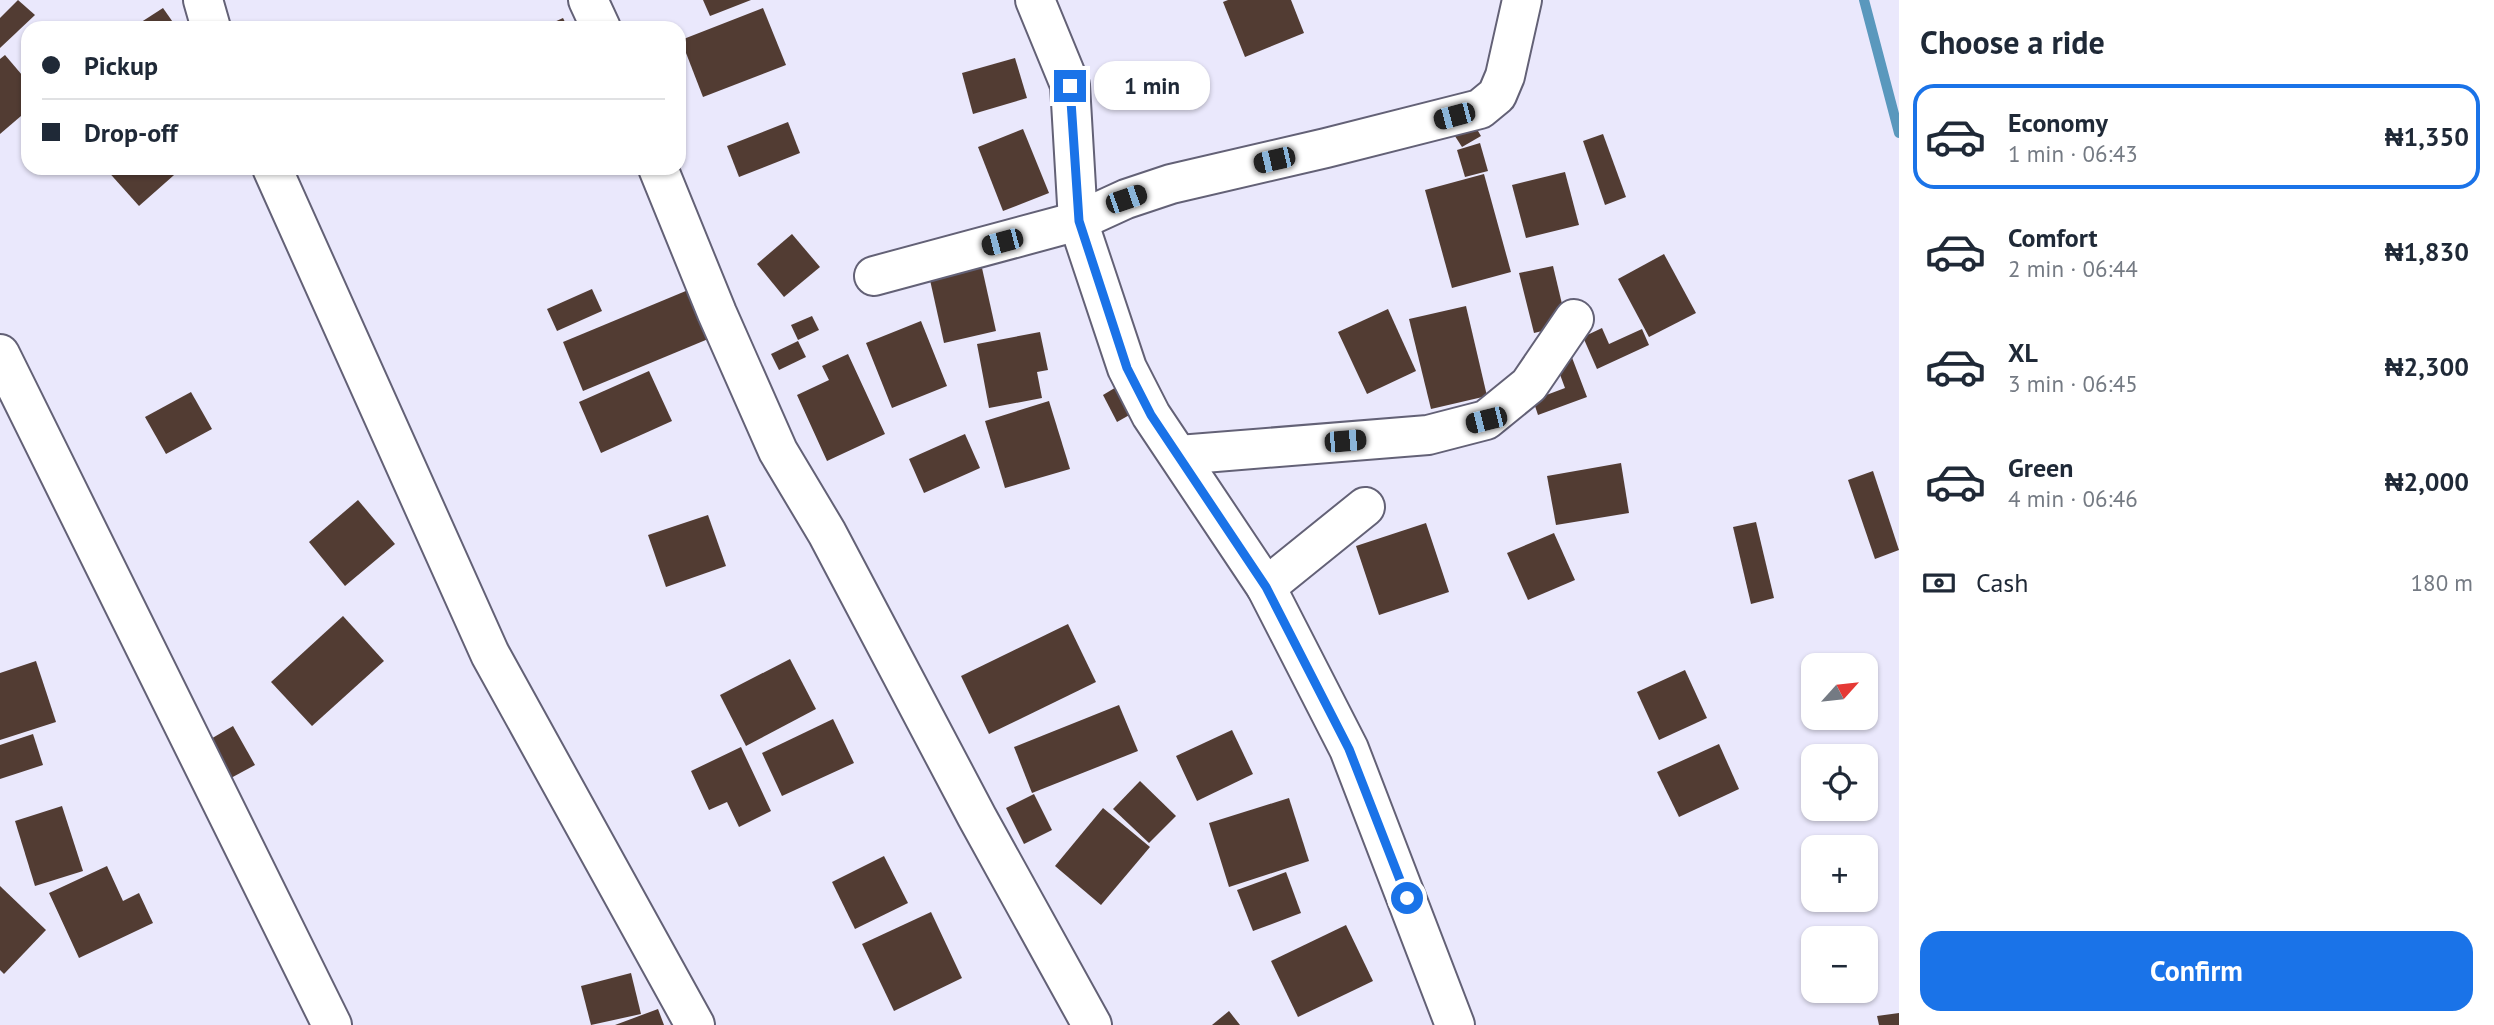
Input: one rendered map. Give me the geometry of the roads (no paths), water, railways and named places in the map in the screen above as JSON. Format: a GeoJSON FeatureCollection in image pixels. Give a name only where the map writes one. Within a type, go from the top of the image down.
{"type":"FeatureCollection","features":[{"type":"Feature","properties":{"kind":"street"},"geometry":{"type":"LineString","coordinates":[[203,0],[209,21]]}},
{"type":"Feature","properties":{"kind":"street"},"geometry":{"type":"LineString","coordinates":[[588,0],[598,21]]}},
{"type":"Feature","properties":{"kind":"street"},"geometry":{"type":"LineString","coordinates":[[1035,0],[1070,86],[1079,221],[1127,368],[1151,415],[1180,454],[1266,587],[1349,749],[1455,1025]]}},
{"type":"Feature","properties":{"kind":"street"},"geometry":{"type":"LineString","coordinates":[[874,275],[1079,221],[1126,199],[1171,184],[1479,109],[1497,95],[1505,76],[1522,0]]}},
{"type":"Feature","properties":{"kind":"street"},"geometry":{"type":"LineString","coordinates":[[275,175],[490,654],[695,1025]]}},
{"type":"Feature","properties":{"kind":"street"},"geometry":{"type":"LineString","coordinates":[[662,175],[717,313],[778,451],[827,533],[976,817],[1092,1025]]}},
{"type":"Feature","properties":{"kind":"street"},"geometry":{"type":"LineString","coordinates":[[1180,454],[1428,435],[1486,420],[1529,385],[1574,319]]}},
{"type":"Feature","properties":{"kind":"street"},"geometry":{"type":"LineString","coordinates":[[0,354],[332,1025]]}},
{"type":"Feature","properties":{"kind":"street"},"geometry":{"type":"LineString","coordinates":[[1266,587],[1365,507]]}},
{"type":"Feature","properties":{"kind":"waterway"},"geometry":{"type":"LineString","coordinates":[[1864,0],[1899,133]]}}]}
